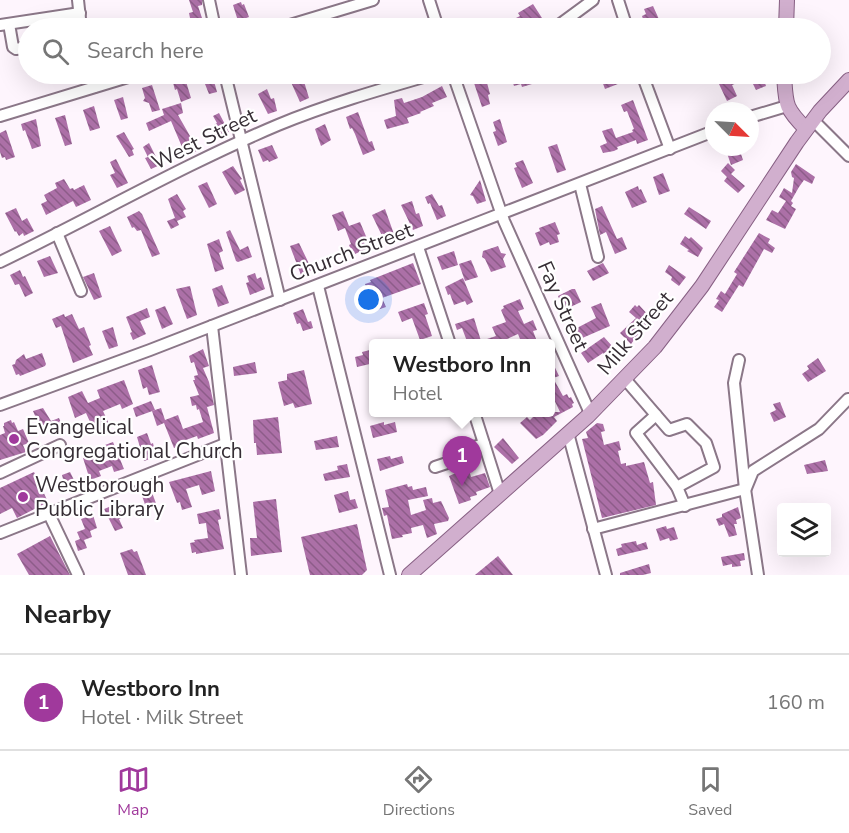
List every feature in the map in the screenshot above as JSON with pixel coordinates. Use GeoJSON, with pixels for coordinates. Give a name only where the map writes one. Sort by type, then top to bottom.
{"type":"FeatureCollection","features":[{"type":"Feature","properties":{"kind":"main road"},"geometry":{"type":"LineString","coordinates":[[786,18],[787,0]]}},
{"type":"Feature","properties":{"kind":"main road","name":"Milk Street"},"geometry":{"type":"LineString","coordinates":[[409,575],[590,413],[662,340],[691,302],[775,173],[810,124],[849,80]]}},
{"type":"Feature","properties":{"kind":"main road"},"geometry":{"type":"LineString","coordinates":[[785,84],[787,106],[791,114],[810,124]]}},
{"type":"Feature","properties":{"kind":"street"},"geometry":{"type":"LineString","coordinates":[[78,0],[80,18]]}},
{"type":"Feature","properties":{"kind":"street"},"geometry":{"type":"LineString","coordinates":[[209,0],[213,18]]}},
{"type":"Feature","properties":{"kind":"street"},"geometry":{"type":"LineString","coordinates":[[313,18],[372,0]]}},
{"type":"Feature","properties":{"kind":"street"},"geometry":{"type":"LineString","coordinates":[[429,0],[435,18]]}},
{"type":"Feature","properties":{"kind":"street"},"geometry":{"type":"LineString","coordinates":[[569,18],[593,0]]}},
{"type":"Feature","properties":{"kind":"street"},"geometry":{"type":"LineString","coordinates":[[618,0],[624,18]]}},
{"type":"Feature","properties":{"kind":"street"},"geometry":{"type":"LineString","coordinates":[[48,18],[80,13]]}},
{"type":"Feature","properties":{"kind":"street"},"geometry":{"type":"LineString","coordinates":[[4,25],[13,47],[18,49]]}},
{"type":"Feature","properties":{"kind":"street"},"geometry":{"type":"LineString","coordinates":[[0,116],[104,84]]}},
{"type":"Feature","properties":{"kind":"street"},"geometry":{"type":"LineString","coordinates":[[228,84],[280,300]]}},
{"type":"Feature","properties":{"kind":"street","name":"West Street"},"geometry":{"type":"LineString","coordinates":[[0,262],[280,124],[401,84]]}},
{"type":"Feature","properties":{"kind":"street","name":"Fay Street"},"geometry":{"type":"LineString","coordinates":[[456,84],[502,214],[590,413]]}},
{"type":"Feature","properties":{"kind":"street"},"geometry":{"type":"LineString","coordinates":[[646,84],[670,149]]}},
{"type":"Feature","properties":{"kind":"street"},"geometry":{"type":"LineString","coordinates":[[759,114],[787,106]]}},
{"type":"Feature","properties":{"kind":"street"},"geometry":{"type":"LineString","coordinates":[[810,124],[849,156]]}},
{"type":"Feature","properties":{"kind":"street","name":"Church Street"},"geometry":{"type":"LineString","coordinates":[[0,405],[280,300],[705,135]]}},
{"type":"Feature","properties":{"kind":"street"},"geometry":{"type":"LineString","coordinates":[[580,184],[598,257]]}},
{"type":"Feature","properties":{"kind":"street"},"geometry":{"type":"LineString","coordinates":[[57,233],[81,291]]}},
{"type":"Feature","properties":{"kind":"street"},"geometry":{"type":"LineString","coordinates":[[418,247],[448,339]]}},
{"type":"Feature","properties":{"kind":"street"},"geometry":{"type":"LineString","coordinates":[[318,285],[390,575]]}},
{"type":"Feature","properties":{"kind":"street"},"geometry":{"type":"LineString","coordinates":[[212,326],[241,575]]}},
{"type":"Feature","properties":{"kind":"street"},"geometry":{"type":"LineString","coordinates":[[739,360],[734,383],[745,489],[758,575]]}},
{"type":"Feature","properties":{"kind":"street"},"geometry":{"type":"LineString","coordinates":[[625,378],[669,430],[687,424],[706,443],[714,467],[677,487]]}},
{"type":"Feature","properties":{"kind":"street"},"geometry":{"type":"LineString","coordinates":[[745,489],[753,471],[819,429],[848,399]]}},
{"type":"Feature","properties":{"kind":"street"},"geometry":{"type":"LineString","coordinates":[[656,415],[636,433],[677,487],[685,506]]}},
{"type":"Feature","properties":{"kind":"street"},"geometry":{"type":"LineString","coordinates":[[476,417],[500,494]]}},
{"type":"Feature","properties":{"kind":"street"},"geometry":{"type":"LineString","coordinates":[[568,433],[606,575]]}},
{"type":"Feature","properties":{"kind":"street"},"geometry":{"type":"LineString","coordinates":[[0,533],[225,444]]}},
{"type":"Feature","properties":{"kind":"street"},"geometry":{"type":"LineString","coordinates":[[435,466],[459,459],[464,450],[484,444]]}},
{"type":"Feature","properties":{"kind":"street"},"geometry":{"type":"LineString","coordinates":[[0,473],[60,445]]}},
{"type":"Feature","properties":{"kind":"street"},"geometry":{"type":"LineString","coordinates":[[593,529],[745,489]]}},
{"type":"Feature","properties":{"kind":"street"},"geometry":{"type":"LineString","coordinates":[[49,514],[78,575]]}},
{"type":"Feature","properties":{"kind":"building"},"geometry":{"type":"Polygon","coordinates":[[[189,0],[202,0],[202,5],[198,6],[202,18],[190,18],[189,13],[193,12],[189,0]]]}},
{"type":"Feature","properties":{"kind":"building"},"geometry":{"type":"Polygon","coordinates":[[[241,2],[242,5],[244,4],[249,17],[237,18],[233,5],[241,2]]]}},
{"type":"Feature","properties":{"kind":"building"},"geometry":{"type":"Polygon","coordinates":[[[533,4],[542,18],[516,18],[520,16],[518,13],[533,4]]]}},
{"type":"Feature","properties":{"kind":"building"},"geometry":{"type":"Polygon","coordinates":[[[653,6],[658,18],[643,18],[646,14],[644,9],[653,6]]]}},
{"type":"Feature","properties":{"kind":"building"},"geometry":{"type":"Polygon","coordinates":[[[173,84],[187,84],[191,98],[181,102],[177,89],[175,90],[173,84]]]}},
{"type":"Feature","properties":{"kind":"building"},"geometry":{"type":"Polygon","coordinates":[[[205,84],[215,84],[217,92],[209,94],[205,84]]]}},
{"type":"Feature","properties":{"kind":"building"},"geometry":{"type":"Polygon","coordinates":[[[292,84],[305,84],[309,98],[300,102],[292,84]]]}},
{"type":"Feature","properties":{"kind":"building"},"geometry":{"type":"Polygon","coordinates":[[[474,84],[487,84],[490,104],[482,107],[474,84]]]}},
{"type":"Feature","properties":{"kind":"building"},"geometry":{"type":"Polygon","coordinates":[[[603,84],[618,84],[605,89],[603,84]]]}},
{"type":"Feature","properties":{"kind":"building"},"geometry":{"type":"Polygon","coordinates":[[[719,84],[735,84],[732,85],[737,96],[727,101],[719,84]]]}},
{"type":"Feature","properties":{"kind":"building"},"geometry":{"type":"Polygon","coordinates":[[[753,84],[765,84],[766,86],[756,90],[753,84]]]}},
{"type":"Feature","properties":{"kind":"building"},"geometry":{"type":"Polygon","coordinates":[[[152,85],[160,110],[152,112],[149,103],[143,101],[145,98],[142,88],[152,85]]]}},
{"type":"Feature","properties":{"kind":"building"},"geometry":{"type":"Polygon","coordinates":[[[442,86],[447,97],[432,103],[434,106],[421,113],[407,118],[409,123],[387,129],[384,120],[396,116],[394,100],[402,98],[404,103],[422,97],[442,86]]]}},
{"type":"Feature","properties":{"kind":"building"},"geometry":{"type":"Polygon","coordinates":[[[267,89],[271,99],[274,98],[277,111],[268,114],[258,94],[267,89]]]}},
{"type":"Feature","properties":{"kind":"building"},"geometry":{"type":"Polygon","coordinates":[[[123,97],[128,118],[121,120],[114,100],[123,97]]]}},
{"type":"Feature","properties":{"kind":"building"},"geometry":{"type":"Polygon","coordinates":[[[633,100],[648,140],[637,144],[636,140],[617,147],[618,149],[614,151],[603,153],[600,146],[607,143],[602,131],[612,128],[616,138],[633,132],[627,111],[624,112],[621,105],[633,100]]]}},
{"type":"Feature","properties":{"kind":"building"},"geometry":{"type":"Polygon","coordinates":[[[181,103],[183,113],[178,115],[198,150],[190,155],[188,152],[185,154],[171,121],[149,131],[146,123],[164,115],[162,109],[181,103]]]}},
{"type":"Feature","properties":{"kind":"building"},"geometry":{"type":"Polygon","coordinates":[[[94,106],[100,128],[90,131],[83,110],[94,106]]]}},
{"type":"Feature","properties":{"kind":"building"},"geometry":{"type":"Polygon","coordinates":[[[358,112],[369,142],[372,141],[375,150],[363,155],[346,117],[358,112]]]}},
{"type":"Feature","properties":{"kind":"building"},"geometry":{"type":"Polygon","coordinates":[[[219,113],[229,132],[220,137],[214,125],[217,123],[213,116],[219,113]]]}},
{"type":"Feature","properties":{"kind":"building"},"geometry":{"type":"Polygon","coordinates":[[[65,115],[72,144],[65,146],[55,118],[65,115]]]}},
{"type":"Feature","properties":{"kind":"building"},"geometry":{"type":"Polygon","coordinates":[[[36,119],[41,146],[32,149],[21,124],[36,119]]]}},
{"type":"Feature","properties":{"kind":"building"},"geometry":{"type":"Polygon","coordinates":[[[500,119],[507,142],[498,146],[493,132],[496,131],[493,122],[500,119]]]}},
{"type":"Feature","properties":{"kind":"building"},"geometry":{"type":"Polygon","coordinates":[[[325,124],[331,140],[321,146],[315,129],[325,124]]]}},
{"type":"Feature","properties":{"kind":"building"},"geometry":{"type":"Polygon","coordinates":[[[6,130],[15,157],[6,160],[5,157],[2,158],[0,152],[0,133],[6,130]]]}},
{"type":"Feature","properties":{"kind":"building"},"geometry":{"type":"Polygon","coordinates":[[[124,132],[134,149],[132,150],[134,155],[129,157],[116,136],[124,132]]]}},
{"type":"Feature","properties":{"kind":"building"},"geometry":{"type":"Polygon","coordinates":[[[149,143],[160,165],[151,169],[145,158],[148,157],[143,147],[149,143]]]}},
{"type":"Feature","properties":{"kind":"building"},"geometry":{"type":"Polygon","coordinates":[[[557,144],[566,170],[557,173],[548,147],[557,144]]]}},
{"type":"Feature","properties":{"kind":"building"},"geometry":{"type":"Polygon","coordinates":[[[272,145],[278,158],[263,162],[258,150],[272,145]]]}},
{"type":"Feature","properties":{"kind":"building"},"geometry":{"type":"Polygon","coordinates":[[[728,156],[742,156],[743,160],[731,165],[728,156]]]}},
{"type":"Feature","properties":{"kind":"building"},"geometry":{"type":"Polygon","coordinates":[[[116,159],[128,183],[117,188],[110,175],[115,173],[110,162],[116,159]]]}},
{"type":"Feature","properties":{"kind":"building"},"geometry":{"type":"Polygon","coordinates":[[[523,160],[533,183],[522,188],[514,168],[517,167],[515,163],[523,160]]]}},
{"type":"Feature","properties":{"kind":"building"},"geometry":{"type":"Polygon","coordinates":[[[728,163],[735,170],[731,174],[745,186],[738,193],[724,181],[727,177],[721,171],[728,163]]]}},
{"type":"Feature","properties":{"kind":"building"},"geometry":{"type":"Polygon","coordinates":[[[796,164],[815,177],[812,184],[804,180],[799,187],[791,201],[793,203],[791,206],[796,209],[785,229],[766,220],[772,210],[778,213],[786,201],[779,197],[784,188],[792,193],[794,178],[791,172],[796,164]]]}},
{"type":"Feature","properties":{"kind":"building"},"geometry":{"type":"Polygon","coordinates":[[[233,166],[242,179],[240,180],[245,190],[235,195],[222,172],[233,166]]]}},
{"type":"Feature","properties":{"kind":"building"},"geometry":{"type":"Polygon","coordinates":[[[663,173],[670,191],[659,195],[653,177],[663,173]]]}},
{"type":"Feature","properties":{"kind":"building"},"geometry":{"type":"Polygon","coordinates":[[[64,179],[70,189],[74,190],[84,185],[91,200],[76,207],[73,201],[46,215],[41,204],[47,201],[44,195],[57,188],[55,183],[64,179]]]}},
{"type":"Feature","properties":{"kind":"building"},"geometry":{"type":"Polygon","coordinates":[[[480,180],[486,201],[477,204],[470,195],[480,180]]]}},
{"type":"Feature","properties":{"kind":"building"},"geometry":{"type":"Polygon","coordinates":[[[207,182],[217,204],[209,208],[198,186],[207,182]]]}},
{"type":"Feature","properties":{"kind":"building"},"geometry":{"type":"Polygon","coordinates":[[[638,186],[647,202],[632,208],[625,192],[638,186]]]}},
{"type":"Feature","properties":{"kind":"building"},"geometry":{"type":"Polygon","coordinates":[[[177,194],[186,209],[183,211],[186,217],[177,221],[179,225],[171,229],[167,221],[175,218],[168,199],[177,194]]]}},
{"type":"Feature","properties":{"kind":"building"},"geometry":{"type":"Polygon","coordinates":[[[432,194],[439,206],[442,205],[446,216],[437,220],[425,197],[432,194]]]}},
{"type":"Feature","properties":{"kind":"building"},"geometry":{"type":"Polygon","coordinates":[[[412,201],[423,226],[413,230],[401,205],[412,201]]]}},
{"type":"Feature","properties":{"kind":"building"},"geometry":{"type":"Polygon","coordinates":[[[602,206],[617,239],[622,237],[627,249],[615,254],[606,232],[600,235],[595,209],[602,206]]]}},
{"type":"Feature","properties":{"kind":"building"},"geometry":{"type":"Polygon","coordinates":[[[689,207],[711,221],[706,229],[684,214],[689,207]]]}},
{"type":"Feature","properties":{"kind":"building"},"geometry":{"type":"Polygon","coordinates":[[[16,208],[22,221],[27,218],[34,231],[24,236],[23,233],[19,236],[15,232],[5,213],[16,208]]]}},
{"type":"Feature","properties":{"kind":"building"},"geometry":{"type":"Polygon","coordinates":[[[385,209],[395,237],[385,242],[372,215],[385,209]]]}},
{"type":"Feature","properties":{"kind":"building"},"geometry":{"type":"Polygon","coordinates":[[[139,211],[160,254],[152,257],[141,230],[137,231],[134,227],[132,228],[127,217],[139,211]]]}},
{"type":"Feature","properties":{"kind":"building"},"geometry":{"type":"Polygon","coordinates":[[[343,211],[349,226],[360,222],[368,241],[364,242],[366,249],[355,254],[349,245],[351,244],[345,228],[338,231],[332,215],[343,211]]]}},
{"type":"Feature","properties":{"kind":"building"},"geometry":{"type":"Polygon","coordinates":[[[555,222],[560,234],[557,235],[559,242],[550,245],[549,242],[540,246],[535,233],[540,231],[539,228],[555,222]]]}},
{"type":"Feature","properties":{"kind":"building"},"geometry":{"type":"Polygon","coordinates":[[[110,226],[122,251],[112,256],[99,231],[110,226]]]}},
{"type":"Feature","properties":{"kind":"building"},"geometry":{"type":"Polygon","coordinates":[[[230,230],[240,250],[248,246],[252,257],[236,261],[226,232],[230,230]]]}},
{"type":"Feature","properties":{"kind":"building"},"geometry":{"type":"Polygon","coordinates":[[[759,233],[770,239],[768,243],[775,248],[772,253],[764,249],[743,287],[739,285],[722,312],[714,307],[719,300],[716,299],[721,291],[725,294],[737,274],[734,272],[759,233]]]}},
{"type":"Feature","properties":{"kind":"building"},"geometry":{"type":"Polygon","coordinates":[[[685,236],[689,239],[691,237],[703,248],[698,257],[680,244],[685,236]]]}},
{"type":"Feature","properties":{"kind":"building"},"geometry":{"type":"Polygon","coordinates":[[[219,239],[223,251],[219,253],[224,269],[215,272],[207,244],[219,239]]]}},
{"type":"Feature","properties":{"kind":"building"},"geometry":{"type":"Polygon","coordinates":[[[299,243],[312,270],[301,275],[290,246],[299,243]]]}},
{"type":"Feature","properties":{"kind":"building"},"geometry":{"type":"Polygon","coordinates":[[[498,246],[501,253],[506,254],[503,259],[506,267],[491,272],[482,257],[483,251],[498,246]]]}},
{"type":"Feature","properties":{"kind":"building"},"geometry":{"type":"Polygon","coordinates":[[[454,251],[458,265],[442,270],[437,257],[454,251]]]}},
{"type":"Feature","properties":{"kind":"building"},"geometry":{"type":"Polygon","coordinates":[[[50,256],[58,273],[44,277],[37,261],[50,256]]]}},
{"type":"Feature","properties":{"kind":"building"},"geometry":{"type":"Polygon","coordinates":[[[471,260],[478,277],[465,281],[459,264],[471,260]]]}},
{"type":"Feature","properties":{"kind":"building"},"geometry":{"type":"Polygon","coordinates":[[[413,263],[421,284],[382,298],[386,307],[374,309],[365,284],[413,263]]]}},
{"type":"Feature","properties":{"kind":"building"},"geometry":{"type":"Polygon","coordinates":[[[603,263],[609,273],[593,281],[587,271],[603,263]]]}},
{"type":"Feature","properties":{"kind":"building"},"geometry":{"type":"Polygon","coordinates":[[[669,265],[686,277],[679,286],[665,272],[669,265]]]}},
{"type":"Feature","properties":{"kind":"building"},"geometry":{"type":"Polygon","coordinates":[[[20,270],[33,293],[25,297],[19,284],[15,285],[10,275],[20,270]]]}},
{"type":"Feature","properties":{"kind":"building"},"geometry":{"type":"Polygon","coordinates":[[[94,273],[102,297],[94,300],[83,277],[94,273]]]}},
{"type":"Feature","properties":{"kind":"building"},"geometry":{"type":"Polygon","coordinates":[[[255,273],[257,279],[261,277],[265,289],[250,295],[246,283],[249,282],[247,276],[255,273]]]}},
{"type":"Feature","properties":{"kind":"building"},"geometry":{"type":"Polygon","coordinates":[[[463,278],[473,302],[467,305],[465,301],[454,305],[445,287],[463,278]]]}},
{"type":"Feature","properties":{"kind":"building"},"geometry":{"type":"Polygon","coordinates":[[[222,285],[229,303],[218,307],[212,289],[222,285]]]}},
{"type":"Feature","properties":{"kind":"building"},"geometry":{"type":"Polygon","coordinates":[[[190,286],[197,315],[187,319],[176,289],[190,286]]]}},
{"type":"Feature","properties":{"kind":"building"},"geometry":{"type":"Polygon","coordinates":[[[575,289],[581,302],[564,310],[558,296],[575,289]]]}},
{"type":"Feature","properties":{"kind":"building"},"geometry":{"type":"Polygon","coordinates":[[[520,299],[524,309],[518,311],[524,324],[533,320],[537,330],[533,331],[536,339],[520,339],[518,334],[507,339],[487,339],[496,336],[492,327],[506,322],[501,310],[503,306],[520,299]]]}},
{"type":"Feature","properties":{"kind":"building"},"geometry":{"type":"Polygon","coordinates":[[[424,303],[428,314],[425,315],[432,336],[420,339],[412,318],[402,322],[398,312],[424,303]]]}},
{"type":"Feature","properties":{"kind":"building"},"geometry":{"type":"Polygon","coordinates":[[[601,303],[610,326],[580,339],[575,329],[596,318],[591,307],[601,303]]]}},
{"type":"Feature","properties":{"kind":"building"},"geometry":{"type":"Polygon","coordinates":[[[635,305],[637,307],[639,305],[651,318],[631,344],[620,333],[636,318],[629,312],[635,305]]]}},
{"type":"Feature","properties":{"kind":"building"},"geometry":{"type":"Polygon","coordinates":[[[165,306],[173,324],[162,329],[155,310],[165,306]]]}},
{"type":"Feature","properties":{"kind":"building"},"geometry":{"type":"Polygon","coordinates":[[[147,308],[150,317],[140,321],[146,334],[133,340],[126,317],[147,308]]]}},
{"type":"Feature","properties":{"kind":"building"},"geometry":{"type":"Polygon","coordinates":[[[303,309],[313,328],[303,331],[300,323],[297,324],[293,313],[303,309]]]}},
{"type":"Feature","properties":{"kind":"building"},"geometry":{"type":"Polygon","coordinates":[[[64,314],[65,317],[72,314],[79,329],[84,327],[93,355],[73,363],[61,326],[56,328],[52,319],[64,314]]]}},
{"type":"Feature","properties":{"kind":"building"},"geometry":{"type":"Polygon","coordinates":[[[474,318],[480,339],[466,339],[462,328],[457,330],[455,324],[474,318]]]}},
{"type":"Feature","properties":{"kind":"building"},"geometry":{"type":"Polygon","coordinates":[[[113,327],[118,346],[109,349],[102,331],[113,327]]]}},
{"type":"Feature","properties":{"kind":"building"},"geometry":{"type":"Polygon","coordinates":[[[604,337],[621,356],[612,364],[603,353],[588,363],[581,353],[604,337]]]}},
{"type":"Feature","properties":{"kind":"building"},"geometry":{"type":"Polygon","coordinates":[[[203,349],[209,366],[203,368],[214,405],[207,407],[214,433],[198,439],[197,436],[183,441],[184,444],[174,448],[164,423],[157,426],[152,411],[161,408],[165,420],[178,415],[183,429],[203,422],[199,409],[197,410],[196,405],[192,406],[190,397],[199,395],[193,380],[195,380],[194,376],[198,375],[194,362],[191,363],[189,356],[203,349]]]}},
{"type":"Feature","properties":{"kind":"building"},"geometry":{"type":"Polygon","coordinates":[[[369,350],[369,364],[357,367],[355,357],[363,355],[362,352],[369,350]]]}},
{"type":"Feature","properties":{"kind":"building"},"geometry":{"type":"Polygon","coordinates":[[[42,353],[45,366],[20,376],[16,375],[12,365],[16,360],[24,354],[26,359],[42,353]]]}},
{"type":"Feature","properties":{"kind":"building"},"geometry":{"type":"Polygon","coordinates":[[[818,358],[826,371],[808,382],[802,374],[809,369],[807,366],[818,358]]]}},
{"type":"Feature","properties":{"kind":"building"},"geometry":{"type":"Polygon","coordinates":[[[255,362],[257,373],[234,376],[233,367],[255,362]]]}},
{"type":"Feature","properties":{"kind":"building"},"geometry":{"type":"Polygon","coordinates":[[[152,365],[160,392],[149,395],[147,387],[143,389],[138,370],[152,365]]]}},
{"type":"Feature","properties":{"kind":"building"},"geometry":{"type":"Polygon","coordinates":[[[304,370],[312,404],[295,408],[293,403],[284,406],[278,382],[287,380],[287,374],[304,370]]]}},
{"type":"Feature","properties":{"kind":"building"},"geometry":{"type":"Polygon","coordinates":[[[124,380],[133,404],[122,409],[120,404],[103,411],[110,426],[95,433],[86,413],[75,418],[68,397],[82,391],[88,403],[100,398],[97,390],[124,380]]]}},
{"type":"Feature","properties":{"kind":"building"},"geometry":{"type":"Polygon","coordinates":[[[555,382],[563,396],[567,394],[574,403],[573,407],[555,416],[555,412],[560,412],[555,402],[555,382]]]}},
{"type":"Feature","properties":{"kind":"building"},"geometry":{"type":"Polygon","coordinates":[[[151,401],[155,410],[136,417],[133,408],[151,401]]]}},
{"type":"Feature","properties":{"kind":"building"},"geometry":{"type":"Polygon","coordinates":[[[780,402],[786,417],[774,422],[770,413],[776,410],[773,404],[780,402]]]}},
{"type":"Feature","properties":{"kind":"building"},"geometry":{"type":"Polygon","coordinates":[[[43,408],[51,421],[59,418],[63,428],[53,432],[51,427],[41,430],[33,411],[43,408]]]}},
{"type":"Feature","properties":{"kind":"building"},"geometry":{"type":"Polygon","coordinates":[[[278,417],[282,453],[257,455],[253,420],[278,417]]]}},
{"type":"Feature","properties":{"kind":"building"},"geometry":{"type":"Polygon","coordinates":[[[527,417],[530,420],[533,417],[554,417],[557,421],[536,439],[520,423],[527,417]]]}},
{"type":"Feature","properties":{"kind":"building","name":"Evangelical Congregational Church"},"geometry":{"type":"Polygon","coordinates":[[[11,420],[18,431],[23,429],[29,443],[23,445],[26,452],[0,460],[0,435],[5,433],[4,423],[11,420]]]}},
{"type":"Feature","properties":{"kind":"building"},"geometry":{"type":"Polygon","coordinates":[[[384,422],[384,425],[395,422],[397,432],[373,438],[370,426],[384,422]]]}},
{"type":"Feature","properties":{"kind":"building"},"geometry":{"type":"Polygon","coordinates":[[[597,423],[603,424],[605,431],[601,432],[604,445],[619,441],[621,450],[618,451],[621,464],[626,463],[626,466],[644,462],[650,483],[653,482],[656,505],[602,518],[582,439],[588,438],[586,432],[597,423]]]}},
{"type":"Feature","properties":{"kind":"building"},"geometry":{"type":"Polygon","coordinates":[[[147,433],[151,444],[153,443],[156,457],[144,461],[137,437],[147,433]]]}},
{"type":"Feature","properties":{"kind":"building"},"geometry":{"type":"Polygon","coordinates":[[[337,436],[339,447],[316,450],[314,441],[337,436]]]}},
{"type":"Feature","properties":{"kind":"building"},"geometry":{"type":"Polygon","coordinates":[[[503,438],[519,458],[512,464],[494,447],[503,438]]]}},
{"type":"Feature","properties":{"kind":"building"},"geometry":{"type":"Polygon","coordinates":[[[113,442],[124,469],[114,472],[112,466],[99,471],[101,476],[90,480],[83,458],[94,455],[97,464],[110,460],[105,445],[113,442]]]}},
{"type":"Feature","properties":{"kind":"building"},"geometry":{"type":"Polygon","coordinates":[[[390,456],[391,459],[402,456],[404,463],[380,471],[377,459],[390,456]]]}},
{"type":"Feature","properties":{"kind":"building"},"geometry":{"type":"Polygon","coordinates":[[[825,460],[828,471],[807,474],[804,465],[825,460]]]}},
{"type":"Feature","properties":{"kind":"building"},"geometry":{"type":"Polygon","coordinates":[[[347,464],[350,477],[325,481],[323,474],[338,470],[337,466],[347,464]]]}},
{"type":"Feature","properties":{"kind":"building"},"geometry":{"type":"Polygon","coordinates":[[[465,469],[469,470],[471,477],[485,473],[490,487],[476,492],[477,495],[470,497],[471,500],[459,504],[449,476],[465,469]]]}},
{"type":"Feature","properties":{"kind":"building"},"geometry":{"type":"Polygon","coordinates":[[[211,471],[215,491],[202,495],[199,485],[186,489],[192,507],[182,510],[169,482],[211,471]]]}},
{"type":"Feature","properties":{"kind":"building","name":"Westborough Public Library"},"geometry":{"type":"Polygon","coordinates":[[[34,472],[48,502],[17,518],[12,508],[0,514],[0,488],[34,472]]]}},
{"type":"Feature","properties":{"kind":"building"},"geometry":{"type":"Polygon","coordinates":[[[70,472],[78,488],[66,493],[60,480],[63,479],[62,475],[70,472]]]}},
{"type":"Feature","properties":{"kind":"building"},"geometry":{"type":"Polygon","coordinates":[[[407,484],[408,487],[412,486],[413,490],[426,487],[428,496],[408,500],[411,515],[426,510],[423,500],[432,498],[433,503],[441,501],[449,518],[448,521],[434,524],[437,534],[427,538],[423,525],[411,528],[412,533],[392,539],[387,515],[384,516],[382,508],[389,507],[385,490],[407,484]]]}},
{"type":"Feature","properties":{"kind":"building"},"geometry":{"type":"Polygon","coordinates":[[[151,490],[157,506],[147,510],[141,493],[151,490]]]}},
{"type":"Feature","properties":{"kind":"building"},"geometry":{"type":"Polygon","coordinates":[[[348,491],[350,500],[355,499],[358,508],[339,513],[334,495],[348,491]]]}},
{"type":"Feature","properties":{"kind":"building"},"geometry":{"type":"Polygon","coordinates":[[[276,499],[282,552],[251,556],[250,538],[257,538],[253,502],[276,499]]]}},
{"type":"Feature","properties":{"kind":"building"},"geometry":{"type":"Polygon","coordinates":[[[114,505],[123,517],[119,519],[123,528],[115,531],[104,509],[114,505]]]}},
{"type":"Feature","properties":{"kind":"building"},"geometry":{"type":"Polygon","coordinates":[[[738,507],[741,518],[736,520],[737,524],[734,524],[737,535],[729,537],[724,524],[719,526],[716,519],[738,507]]]}},
{"type":"Feature","properties":{"kind":"building"},"geometry":{"type":"Polygon","coordinates":[[[219,509],[221,519],[218,520],[224,549],[192,553],[190,543],[195,542],[194,540],[208,538],[206,523],[199,524],[197,514],[219,509]]]}},
{"type":"Feature","properties":{"kind":"building"},"geometry":{"type":"Polygon","coordinates":[[[93,515],[97,528],[90,531],[92,537],[84,540],[87,548],[78,551],[75,541],[80,539],[77,532],[85,529],[81,519],[93,515]]]}},
{"type":"Feature","properties":{"kind":"building"},"geometry":{"type":"Polygon","coordinates":[[[357,524],[367,570],[362,575],[310,575],[301,537],[357,524]]]}},
{"type":"Feature","properties":{"kind":"building"},"geometry":{"type":"Polygon","coordinates":[[[666,526],[667,529],[674,527],[678,539],[670,541],[669,538],[660,541],[656,529],[666,526]]]}},
{"type":"Feature","properties":{"kind":"building"},"geometry":{"type":"Polygon","coordinates":[[[50,536],[70,575],[29,575],[17,554],[50,536]]]}},
{"type":"Feature","properties":{"kind":"building"},"geometry":{"type":"Polygon","coordinates":[[[636,541],[637,545],[646,542],[648,549],[618,556],[616,549],[622,547],[621,544],[636,541]]]}},
{"type":"Feature","properties":{"kind":"building"},"geometry":{"type":"Polygon","coordinates":[[[132,549],[134,552],[137,551],[146,575],[128,575],[120,553],[132,549]]]}},
{"type":"Feature","properties":{"kind":"building"},"geometry":{"type":"Polygon","coordinates":[[[744,553],[745,560],[740,561],[741,566],[732,567],[732,564],[723,566],[721,557],[744,553]]]}},
{"type":"Feature","properties":{"kind":"building"},"geometry":{"type":"Polygon","coordinates":[[[498,556],[513,575],[475,575],[498,556]]]}},
{"type":"Feature","properties":{"kind":"building"},"geometry":{"type":"Polygon","coordinates":[[[649,564],[651,573],[620,575],[620,573],[649,564]]]}},
{"type":"Feature","properties":{"kind":"place","name":"Evangelical Congregational Church"},"geometry":{"type":"Point","coordinates":[14,439]}},
{"type":"Feature","properties":{"kind":"place","name":"Westboro Inn"},"geometry":{"type":"Point","coordinates":[462,486]}},
{"type":"Feature","properties":{"kind":"place","name":"Westborough Public Library"},"geometry":{"type":"Point","coordinates":[23,497]}}]}
